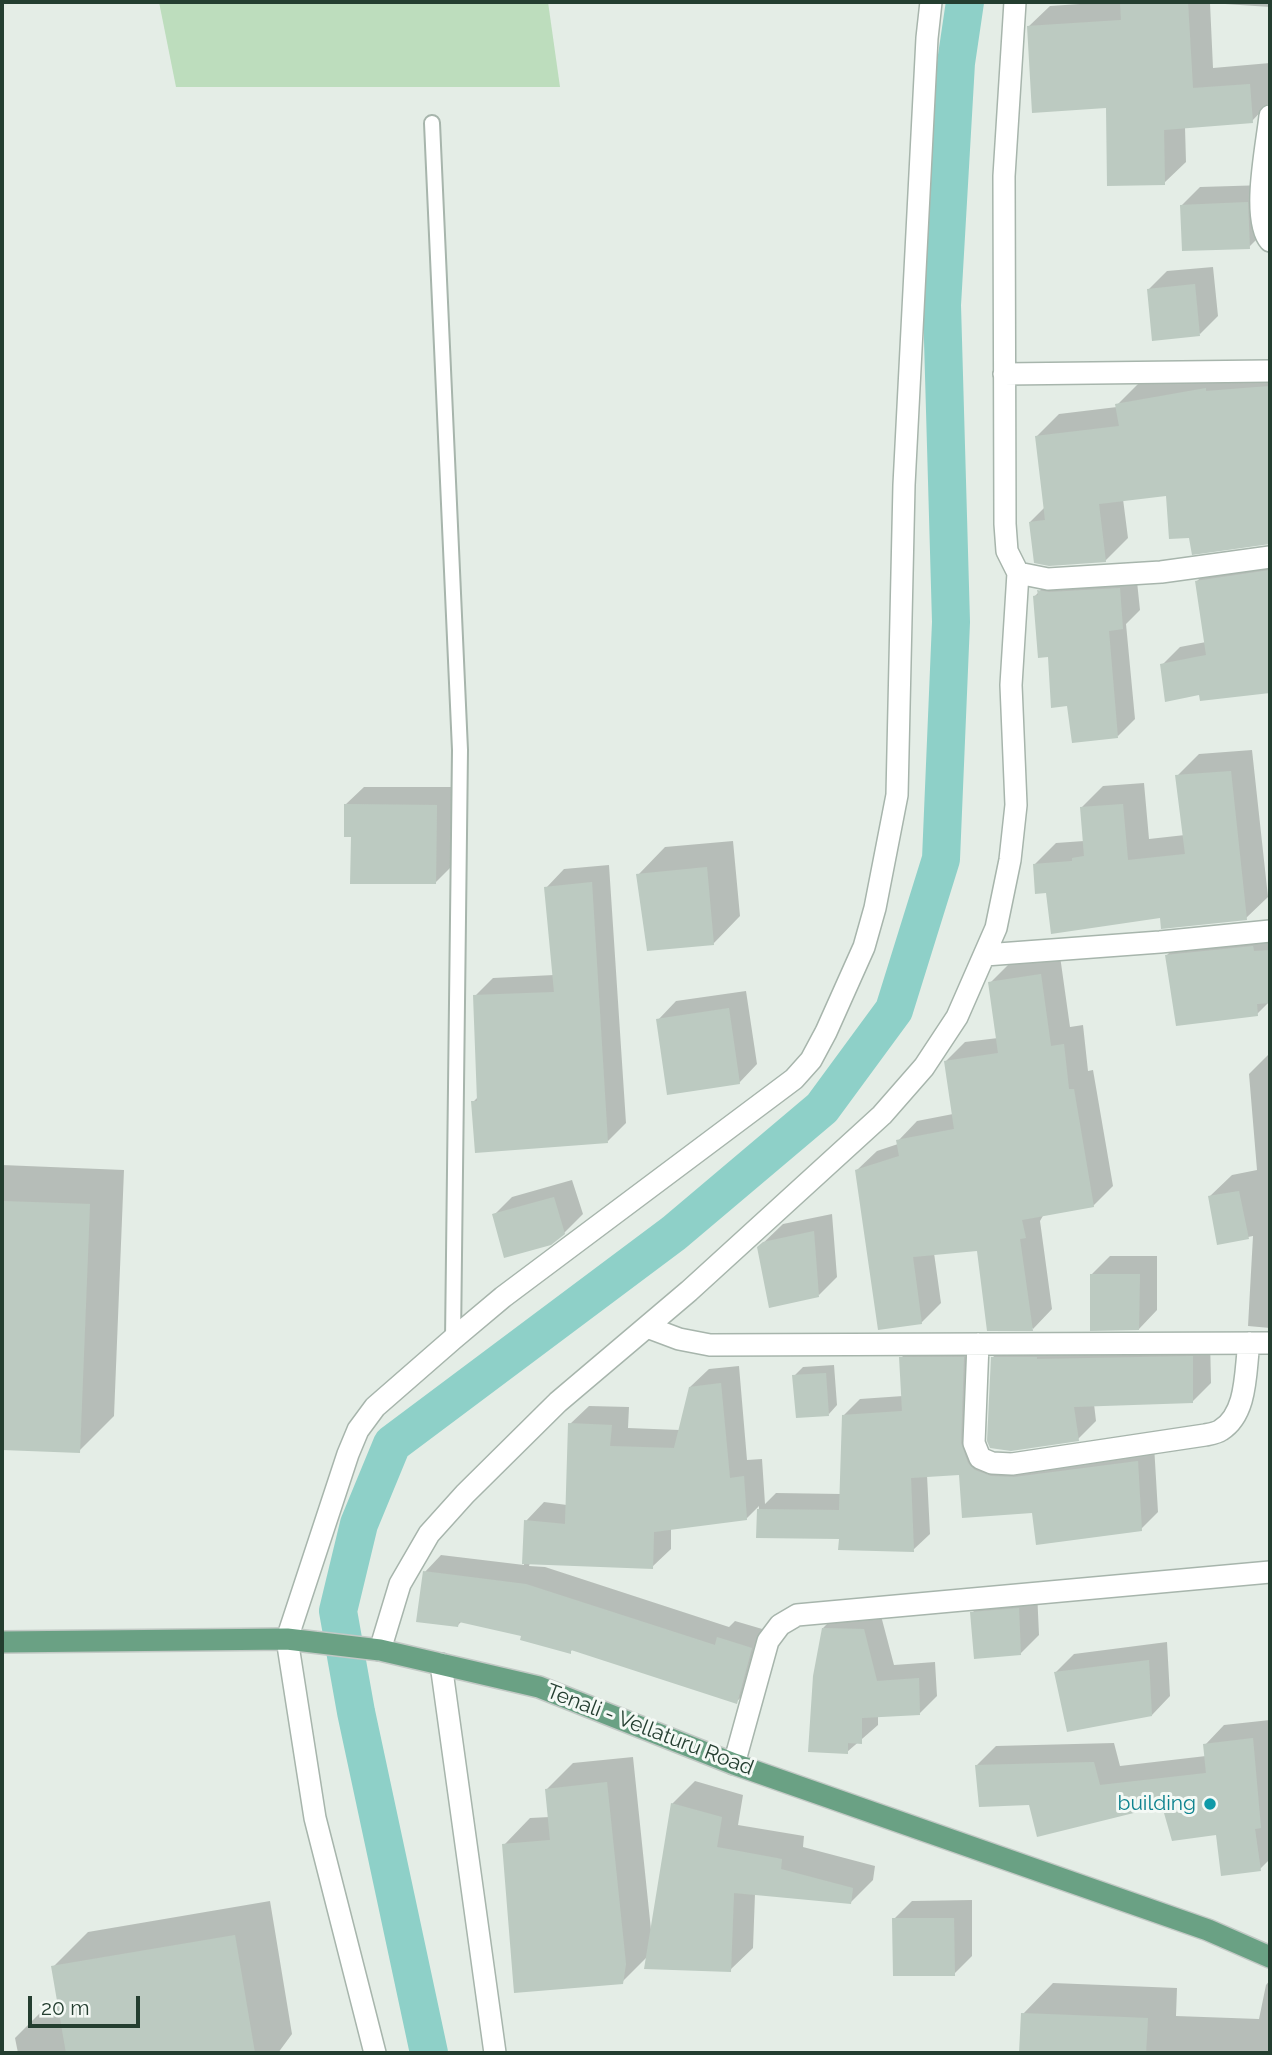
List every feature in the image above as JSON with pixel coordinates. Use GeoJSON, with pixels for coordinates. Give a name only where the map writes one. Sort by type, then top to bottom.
{"type":"FeatureCollection","features":[{"type":"Feature","properties":{"kind":"main road","name":"Tenali - Vellaturu Road"},"geometry":{"type":"LineString","coordinates":[[2,1643],[294,1640],[372,1649],[539,1687],[734,1764],[1208,1930],[1270,1957]]}},
{"type":"Feature","properties":{"kind":"street"},"geometry":{"type":"LineString","coordinates":[[375,2053],[315,1818],[294,1640],[348,1454],[358,1430],[375,1407],[503,1297],[794,1079],[811,1060],[826,1032],[864,947],[875,908],[897,795],[904,485],[931,2]]}},
{"type":"Feature","properties":{"kind":"street"},"geometry":{"type":"LineString","coordinates":[[372,1649],[400,1584],[429,1534],[465,1494],[558,1402],[647,1327],[882,1115],[924,1067],[957,1017],[996,928],[1010,860],[1016,804],[1011,685],[1018,573],[1007,551],[1006,538],[1004,176],[1016,2]]}},
{"type":"Feature","properties":{"kind":"street"},"geometry":{"type":"LineString","coordinates":[[1270,116],[1261,205],[1263,224],[1270,241]]}},
{"type":"Feature","properties":{"kind":"street"},"geometry":{"type":"LineString","coordinates":[[1004,373],[1270,371]]}},
{"type":"Feature","properties":{"kind":"street"},"geometry":{"type":"LineString","coordinates":[[1018,573],[1048,579],[1136,573],[1270,557]]}},
{"type":"Feature","properties":{"kind":"street"},"geometry":{"type":"LineString","coordinates":[[985,955],[1160,942],[1270,930]]}},
{"type":"Feature","properties":{"kind":"street"},"geometry":{"type":"LineString","coordinates":[[647,1327],[679,1339],[710,1345],[978,1344],[1260,1343],[1241,1403],[1233,1418],[1221,1430],[1205,1435],[1012,1464],[992,1463],[980,1458],[974,1443],[978,1344]]}},
{"type":"Feature","properties":{"kind":"street"},"geometry":{"type":"LineString","coordinates":[[734,1764],[768,1641],[780,1625],[797,1615],[1270,1573]]}},
{"type":"Feature","properties":{"kind":"street"},"geometry":{"type":"LineString","coordinates":[[441,1664],[495,2053]]}},
{"type":"Feature","properties":{"kind":"lane"},"geometry":{"type":"LineString","coordinates":[[432,123],[460,750],[453,1339]]}},
{"type":"Feature","properties":{"kind":"green space"},"geometry":{"type":"Polygon","coordinates":[[[159,2],[548,2],[560,87],[176,87],[159,2]]]}},
{"type":"Feature","properties":{"kind":"building"},"geometry":{"type":"Polygon","coordinates":[[[1120,2],[1188,2],[1193,88],[1250,84],[1253,123],[1164,130],[1165,185],[1107,186],[1106,108],[1032,113],[1027,26],[1121,20],[1120,2]]]}},
{"type":"Feature","properties":{"kind":"building"},"geometry":{"type":"Polygon","coordinates":[[[1248,202],[1250,249],[1182,251],[1180,205],[1248,202]]]}},
{"type":"Feature","properties":{"kind":"building"},"geometry":{"type":"Polygon","coordinates":[[[1195,284],[1200,336],[1152,341],[1147,289],[1195,284]]]}},
{"type":"Feature","properties":{"kind":"building"},"geometry":{"type":"Polygon","coordinates":[[[1270,386],[1270,544],[1192,555],[1189,538],[1169,539],[1166,496],[1099,504],[1106,562],[1049,566],[1034,563],[1029,522],[1045,520],[1035,436],[1119,426],[1115,404],[1206,388],[1206,391],[1270,386]]]}},
{"type":"Feature","properties":{"kind":"building"},"geometry":{"type":"Polygon","coordinates":[[[1270,570],[1270,693],[1200,701],[1199,695],[1165,702],[1160,664],[1206,655],[1195,581],[1270,570]]]}},
{"type":"Feature","properties":{"kind":"building"},"geometry":{"type":"Polygon","coordinates":[[[1120,588],[1123,629],[1109,631],[1118,738],[1072,743],[1067,706],[1051,708],[1048,657],[1038,658],[1033,596],[1038,595],[1037,590],[1049,592],[1120,588]]]}},
{"type":"Feature","properties":{"kind":"building"},"geometry":{"type":"Polygon","coordinates":[[[1231,771],[1247,920],[1161,929],[1160,918],[1051,934],[1046,893],[1035,894],[1033,864],[1072,861],[1072,858],[1084,856],[1080,807],[1123,804],[1128,860],[1185,854],[1175,775],[1231,771]]]}},
{"type":"Feature","properties":{"kind":"building"},"geometry":{"type":"Polygon","coordinates":[[[344,804],[437,805],[436,884],[350,884],[351,837],[344,837],[344,804]]]}},
{"type":"Feature","properties":{"kind":"building"},"geometry":{"type":"Polygon","coordinates":[[[707,867],[714,945],[647,951],[636,874],[707,867]]]}},
{"type":"Feature","properties":{"kind":"building"},"geometry":{"type":"Polygon","coordinates":[[[592,882],[608,1143],[475,1153],[471,1101],[477,1101],[473,995],[554,992],[544,887],[592,882]]]}},
{"type":"Feature","properties":{"kind":"building"},"geometry":{"type":"Polygon","coordinates":[[[1253,946],[1254,951],[1270,950],[1270,1003],[1257,1004],[1258,1016],[1176,1026],[1165,955],[1253,946]]]}},
{"type":"Feature","properties":{"kind":"building"},"geometry":{"type":"Polygon","coordinates":[[[1041,974],[1051,1046],[1064,1044],[1069,1089],[1074,1089],[1094,1207],[1022,1220],[1026,1238],[1020,1239],[1033,1331],[987,1331],[977,1251],[913,1257],[922,1324],[878,1330],[855,1170],[899,1156],[896,1140],[954,1129],[944,1061],[998,1053],[988,982],[1041,974]]]}},
{"type":"Feature","properties":{"kind":"building"},"geometry":{"type":"Polygon","coordinates":[[[729,1008],[740,1084],[667,1095],[656,1019],[729,1008]]]}},
{"type":"Feature","properties":{"kind":"building"},"geometry":{"type":"Polygon","coordinates":[[[1239,1191],[1249,1239],[1217,1245],[1208,1196],[1239,1191]]]}},
{"type":"Feature","properties":{"kind":"building"},"geometry":{"type":"Polygon","coordinates":[[[554,1197],[565,1234],[551,1245],[504,1258],[492,1214],[554,1197]]]}},
{"type":"Feature","properties":{"kind":"building"},"geometry":{"type":"Polygon","coordinates":[[[2,1201],[90,1204],[80,1453],[2,1450],[2,1201]]]}},
{"type":"Feature","properties":{"kind":"building"},"geometry":{"type":"Polygon","coordinates":[[[814,1231],[819,1297],[769,1308],[757,1247],[763,1242],[814,1231]]]}},
{"type":"Feature","properties":{"kind":"building"},"geometry":{"type":"Polygon","coordinates":[[[1090,1274],[1140,1274],[1139,1330],[1090,1331],[1090,1274]]]}},
{"type":"Feature","properties":{"kind":"building"},"geometry":{"type":"Polygon","coordinates":[[[1193,1356],[1193,1403],[1074,1407],[1079,1441],[1011,1451],[990,1448],[987,1441],[991,1357],[1037,1359],[1193,1356]]]}},
{"type":"Feature","properties":{"kind":"building"},"geometry":{"type":"Polygon","coordinates":[[[899,1357],[964,1357],[961,1443],[968,1463],[975,1470],[991,1476],[1014,1477],[1138,1461],[1142,1531],[1036,1545],[1032,1513],[962,1518],[959,1475],[911,1478],[914,1552],[838,1550],[839,1539],[756,1538],[757,1509],[839,1510],[842,1415],[902,1411],[899,1357]]]}},
{"type":"Feature","properties":{"kind":"building"},"geometry":{"type":"Polygon","coordinates":[[[826,1373],[829,1416],[796,1418],[792,1375],[826,1373]]]}},
{"type":"Feature","properties":{"kind":"building"},"geometry":{"type":"Polygon","coordinates":[[[721,1383],[730,1478],[744,1476],[747,1520],[654,1532],[653,1569],[522,1564],[524,1520],[565,1524],[568,1423],[612,1425],[610,1446],[674,1448],[689,1387],[721,1383]]]}},
{"type":"Feature","properties":{"kind":"building"},"geometry":{"type":"Polygon","coordinates":[[[423,1571],[526,1584],[715,1645],[717,1637],[752,1648],[737,1704],[571,1650],[571,1654],[520,1640],[521,1636],[459,1622],[458,1627],[416,1622],[423,1571]]]}},
{"type":"Feature","properties":{"kind":"building"},"geometry":{"type":"Polygon","coordinates":[[[1019,1608],[1021,1655],[974,1659],[970,1612],[1019,1608]]]}},
{"type":"Feature","properties":{"kind":"building"},"geometry":{"type":"Polygon","coordinates":[[[822,1628],[864,1629],[877,1681],[919,1678],[920,1715],[862,1718],[862,1744],[848,1743],[848,1754],[808,1752],[813,1676],[822,1628]]]}},
{"type":"Feature","properties":{"kind":"building"},"geometry":{"type":"Polygon","coordinates":[[[1149,1660],[1152,1716],[1067,1732],[1054,1672],[1149,1660]]]}},
{"type":"Feature","properties":{"kind":"building"},"geometry":{"type":"Polygon","coordinates":[[[1253,1738],[1261,1828],[1255,1829],[1261,1871],[1221,1876],[1216,1835],[1172,1841],[1162,1806],[1037,1837],[1029,1805],[979,1807],[975,1765],[1094,1762],[1100,1785],[1206,1773],[1203,1744],[1253,1738]]]}},
{"type":"Feature","properties":{"kind":"building"},"geometry":{"type":"Polygon","coordinates":[[[607,1782],[626,1964],[623,1984],[514,1993],[502,1844],[550,1840],[545,1789],[607,1782]]]}},
{"type":"Feature","properties":{"kind":"building"},"geometry":{"type":"Polygon","coordinates":[[[671,1803],[722,1817],[717,1847],[782,1859],[781,1869],[853,1888],[851,1904],[734,1893],[731,1972],[644,1969],[671,1803]]]}},
{"type":"Feature","properties":{"kind":"building"},"geometry":{"type":"Polygon","coordinates":[[[892,1918],[954,1918],[955,1976],[893,1976],[892,1918]]]}},
{"type":"Feature","properties":{"kind":"building"},"geometry":{"type":"Polygon","coordinates":[[[235,1935],[255,2053],[66,2053],[51,1966],[235,1935]]]}},
{"type":"Feature","properties":{"kind":"building"},"geometry":{"type":"Polygon","coordinates":[[[1021,2013],[1148,2018],[1146,2053],[1019,2053],[1021,2013]]]}},
{"type":"Feature","properties":{"kind":"waterway"},"geometry":{"type":"LineString","coordinates":[[429,2053],[356,1712],[338,1611],[359,1524],[392,1444],[674,1233],[822,1108],[894,1010],[941,859],[951,622],[942,305],[956,63],[965,2]]}},
{"type":"Feature","properties":{"kind":"place","name":"building"},"geometry":{"type":"Point","coordinates":[1210,1804]}}]}
